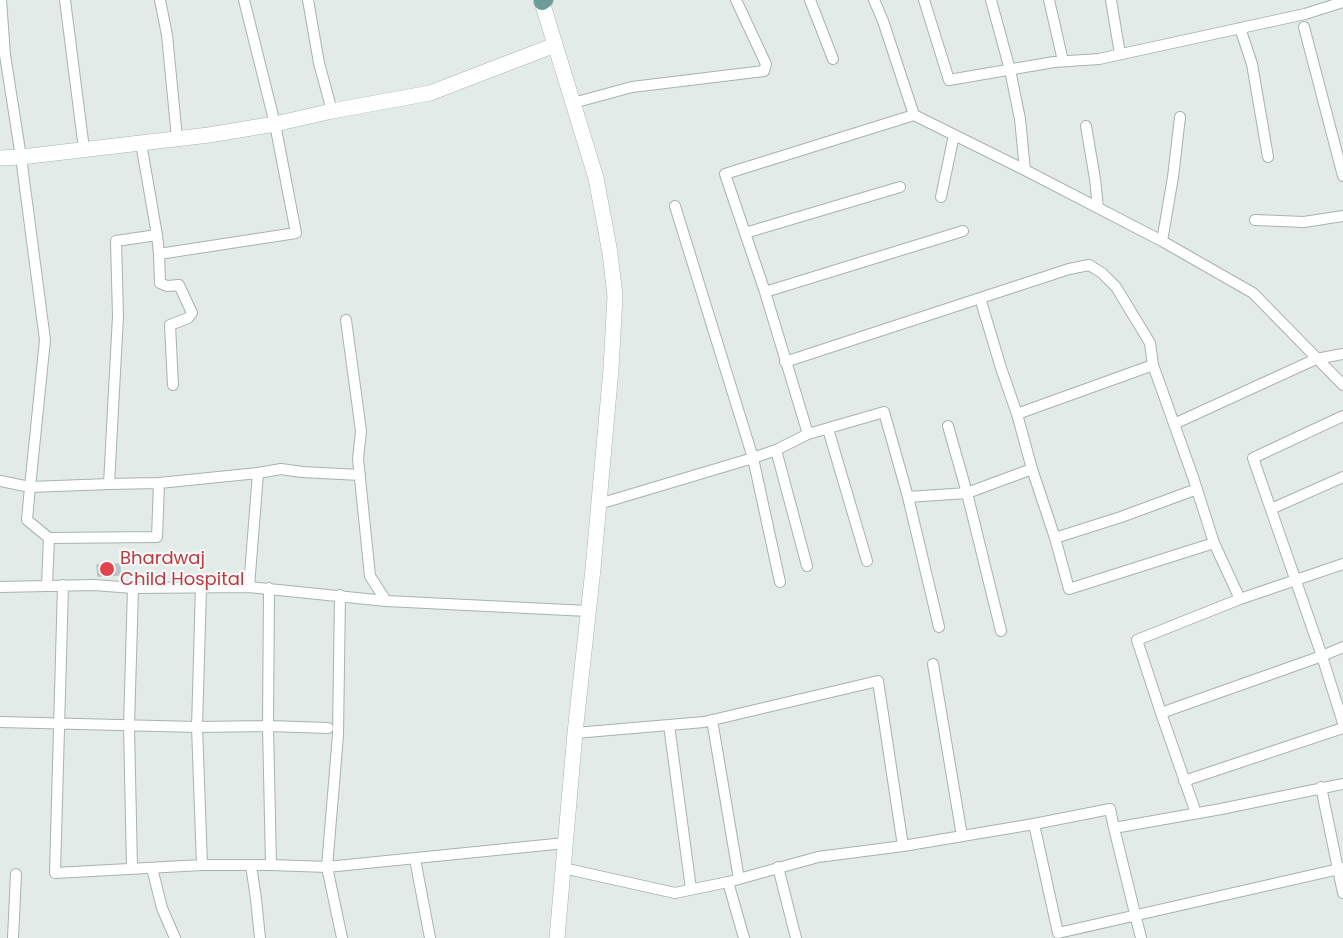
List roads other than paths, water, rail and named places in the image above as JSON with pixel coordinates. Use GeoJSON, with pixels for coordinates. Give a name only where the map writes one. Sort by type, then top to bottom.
{"type":"FeatureCollection","features":[{"type":"Feature","properties":{"kind":"main road"},"geometry":{"type":"LineString","coordinates":[[543,1],[596,178],[610,253],[615,297],[599,504],[575,733],[557,938]]}},
{"type":"Feature","properties":{"kind":"main road"},"geometry":{"type":"LineString","coordinates":[[0,158],[209,135],[430,93],[555,45]]}},
{"type":"Feature","properties":{"kind":"street"},"geometry":{"type":"LineString","coordinates":[[1,0],[6,55],[45,340],[27,520],[49,538],[157,537],[159,483]]}},
{"type":"Feature","properties":{"kind":"street"},"geometry":{"type":"LineString","coordinates":[[65,0],[84,149]]}},
{"type":"Feature","properties":{"kind":"street"},"geometry":{"type":"LineString","coordinates":[[160,0],[167,35],[177,138]]}},
{"type":"Feature","properties":{"kind":"street"},"geometry":{"type":"LineString","coordinates":[[159,254],[296,233],[275,124],[244,0]]}},
{"type":"Feature","properties":{"kind":"street"},"geometry":{"type":"LineString","coordinates":[[308,0],[319,63],[332,111]]}},
{"type":"Feature","properties":{"kind":"street"},"geometry":{"type":"LineString","coordinates":[[573,103],[632,87],[764,71],[766,64],[736,0]]}},
{"type":"Feature","properties":{"kind":"street"},"geometry":{"type":"LineString","coordinates":[[810,0],[833,59]]}},
{"type":"Feature","properties":{"kind":"street"},"geometry":{"type":"LineString","coordinates":[[874,0],[914,115]]}},
{"type":"Feature","properties":{"kind":"street"},"geometry":{"type":"LineString","coordinates":[[924,0],[949,80],[1063,61],[1099,59],[1305,14],[1331,3],[1343,2]]}},
{"type":"Feature","properties":{"kind":"street"},"geometry":{"type":"LineString","coordinates":[[991,0],[1010,69],[1020,119],[1025,170]]}},
{"type":"Feature","properties":{"kind":"street"},"geometry":{"type":"LineString","coordinates":[[1049,0],[1063,61]]}},
{"type":"Feature","properties":{"kind":"street"},"geometry":{"type":"LineString","coordinates":[[1111,0],[1120,54]]}},
{"type":"Feature","properties":{"kind":"street"},"geometry":{"type":"LineString","coordinates":[[1304,27],[1343,176]]}},
{"type":"Feature","properties":{"kind":"street"},"geometry":{"type":"LineString","coordinates":[[1240,28],[1252,64],[1268,157]]}},
{"type":"Feature","properties":{"kind":"street"},"geometry":{"type":"LineString","coordinates":[[808,434],[765,292],[725,174],[914,115],[1162,241],[1253,293],[1343,385]]}},
{"type":"Feature","properties":{"kind":"street"},"geometry":{"type":"LineString","coordinates":[[1162,241],[1180,117]]}},
{"type":"Feature","properties":{"kind":"street"},"geometry":{"type":"LineString","coordinates":[[1086,126],[1098,208]]}},
{"type":"Feature","properties":{"kind":"street"},"geometry":{"type":"LineString","coordinates":[[941,197],[954,135]]}},
{"type":"Feature","properties":{"kind":"street"},"geometry":{"type":"LineString","coordinates":[[141,143],[157,235],[160,283],[167,286],[179,285],[192,313],[188,318],[170,325],[173,384]]}},
{"type":"Feature","properties":{"kind":"street"},"geometry":{"type":"LineString","coordinates":[[745,233],[900,186]]}},
{"type":"Feature","properties":{"kind":"street"},"geometry":{"type":"LineString","coordinates":[[675,206],[753,458],[780,582]]}},
{"type":"Feature","properties":{"kind":"street"},"geometry":{"type":"LineString","coordinates":[[1255,220],[1304,222],[1343,216]]}},
{"type":"Feature","properties":{"kind":"street"},"geometry":{"type":"LineString","coordinates":[[765,292],[963,231]]}},
{"type":"Feature","properties":{"kind":"street"},"geometry":{"type":"LineString","coordinates":[[109,484],[118,316],[116,241],[157,235]]}},
{"type":"Feature","properties":{"kind":"street"},"geometry":{"type":"LineString","coordinates":[[785,362],[1069,269],[1089,266],[1102,273],[1116,287],[1150,343],[1154,365],[1214,543],[1240,599]]}},
{"type":"Feature","properties":{"kind":"street"},"geometry":{"type":"LineString","coordinates":[[980,298],[1069,589],[1214,543]]}},
{"type":"Feature","properties":{"kind":"street"},"geometry":{"type":"LineString","coordinates":[[346,320],[361,431],[358,459],[370,576],[386,601]]}},
{"type":"Feature","properties":{"kind":"street"},"geometry":{"type":"LineString","coordinates":[[1174,424],[1316,358],[1343,354]]}},
{"type":"Feature","properties":{"kind":"street"},"geometry":{"type":"LineString","coordinates":[[1017,414],[1154,365]]}},
{"type":"Feature","properties":{"kind":"street"},"geometry":{"type":"LineString","coordinates":[[599,504],[753,458],[776,450],[808,434],[884,412],[908,497],[939,627]]}},
{"type":"Feature","properties":{"kind":"street"},"geometry":{"type":"LineString","coordinates":[[1343,416],[1253,458],[1343,723]]}},
{"type":"Feature","properties":{"kind":"street"},"geometry":{"type":"LineString","coordinates":[[948,426],[1001,631]]}},
{"type":"Feature","properties":{"kind":"street"},"geometry":{"type":"LineString","coordinates":[[828,429],[867,561]]}},
{"type":"Feature","properties":{"kind":"street"},"geometry":{"type":"LineString","coordinates":[[776,450],[807,566]]}},
{"type":"Feature","properties":{"kind":"street"},"geometry":{"type":"LineString","coordinates":[[0,481],[30,487],[159,483],[281,469],[360,476]]}},
{"type":"Feature","properties":{"kind":"street"},"geometry":{"type":"LineString","coordinates":[[908,497],[967,493],[1032,469]]}},
{"type":"Feature","properties":{"kind":"street"},"geometry":{"type":"LineString","coordinates":[[249,587],[258,473]]}},
{"type":"Feature","properties":{"kind":"street"},"geometry":{"type":"LineString","coordinates":[[1271,509],[1343,477]]}},
{"type":"Feature","properties":{"kind":"street"},"geometry":{"type":"LineString","coordinates":[[1055,538],[1197,489]]}},
{"type":"Feature","properties":{"kind":"street"},"geometry":{"type":"LineString","coordinates":[[47,585],[49,538]]}},
{"type":"Feature","properties":{"kind":"street"},"geometry":{"type":"LineString","coordinates":[[1196,813],[1137,640],[1240,599],[1343,564]]}},
{"type":"Feature","properties":{"kind":"street"},"geometry":{"type":"LineString","coordinates":[[63,585],[55,873],[202,865],[327,867],[565,843]]}},
{"type":"Feature","properties":{"kind":"street"},"geometry":{"type":"LineString","coordinates":[[0,587],[94,585],[133,588],[249,587],[386,601],[588,610]]}},
{"type":"Feature","properties":{"kind":"street"},"geometry":{"type":"LineString","coordinates":[[201,587],[197,728],[202,865]]}},
{"type":"Feature","properties":{"kind":"street"},"geometry":{"type":"LineString","coordinates":[[132,868],[129,726],[133,588]]}},
{"type":"Feature","properties":{"kind":"street"},"geometry":{"type":"LineString","coordinates":[[269,588],[268,726],[271,865]]}},
{"type":"Feature","properties":{"kind":"street"},"geometry":{"type":"LineString","coordinates":[[340,595],[338,735],[327,867],[342,938]]}},
{"type":"Feature","properties":{"kind":"street"},"geometry":{"type":"LineString","coordinates":[[1161,713],[1343,647]]}},
{"type":"Feature","properties":{"kind":"street"},"geometry":{"type":"LineString","coordinates":[[933,664],[962,836]]}},
{"type":"Feature","properties":{"kind":"street"},"geometry":{"type":"LineString","coordinates":[[575,733],[712,720],[878,681],[903,846]]}},
{"type":"Feature","properties":{"kind":"street"},"geometry":{"type":"LineString","coordinates":[[712,720],[739,879]]}},
{"type":"Feature","properties":{"kind":"street"},"geometry":{"type":"LineString","coordinates":[[0,722],[197,728],[268,726],[328,728]]}},
{"type":"Feature","properties":{"kind":"street"},"geometry":{"type":"LineString","coordinates":[[669,725],[692,889]]}},
{"type":"Feature","properties":{"kind":"street"},"geometry":{"type":"LineString","coordinates":[[1184,782],[1343,728]]}},
{"type":"Feature","properties":{"kind":"street"},"geometry":{"type":"LineString","coordinates":[[1114,828],[1343,784]]}},
{"type":"Feature","properties":{"kind":"street"},"geometry":{"type":"LineString","coordinates":[[1321,787],[1340,868],[1343,894]]}},
{"type":"Feature","properties":{"kind":"street"},"geometry":{"type":"LineString","coordinates":[[563,868],[675,893],[728,882],[818,857],[1034,825],[1110,809],[1141,938]]}},
{"type":"Feature","properties":{"kind":"street"},"geometry":{"type":"LineString","coordinates":[[1034,825],[1058,933],[1340,868]]}},
{"type":"Feature","properties":{"kind":"street"},"geometry":{"type":"LineString","coordinates":[[415,859],[430,938]]}},
{"type":"Feature","properties":{"kind":"street"},"geometry":{"type":"LineString","coordinates":[[251,865],[260,938]]}},
{"type":"Feature","properties":{"kind":"street"},"geometry":{"type":"LineString","coordinates":[[778,867],[796,938]]}},
{"type":"Feature","properties":{"kind":"street"},"geometry":{"type":"LineString","coordinates":[[152,868],[162,908],[175,938]]}},
{"type":"Feature","properties":{"kind":"street"},"geometry":{"type":"LineString","coordinates":[[13,938],[16,874]]}},
{"type":"Feature","properties":{"kind":"street"},"geometry":{"type":"LineString","coordinates":[[728,882],[744,938]]}},
{"type":"Feature","properties":{"kind":"place","name":"Bhardwaj Child Hospital"},"geometry":{"type":"Point","coordinates":[107,569]}}]}
